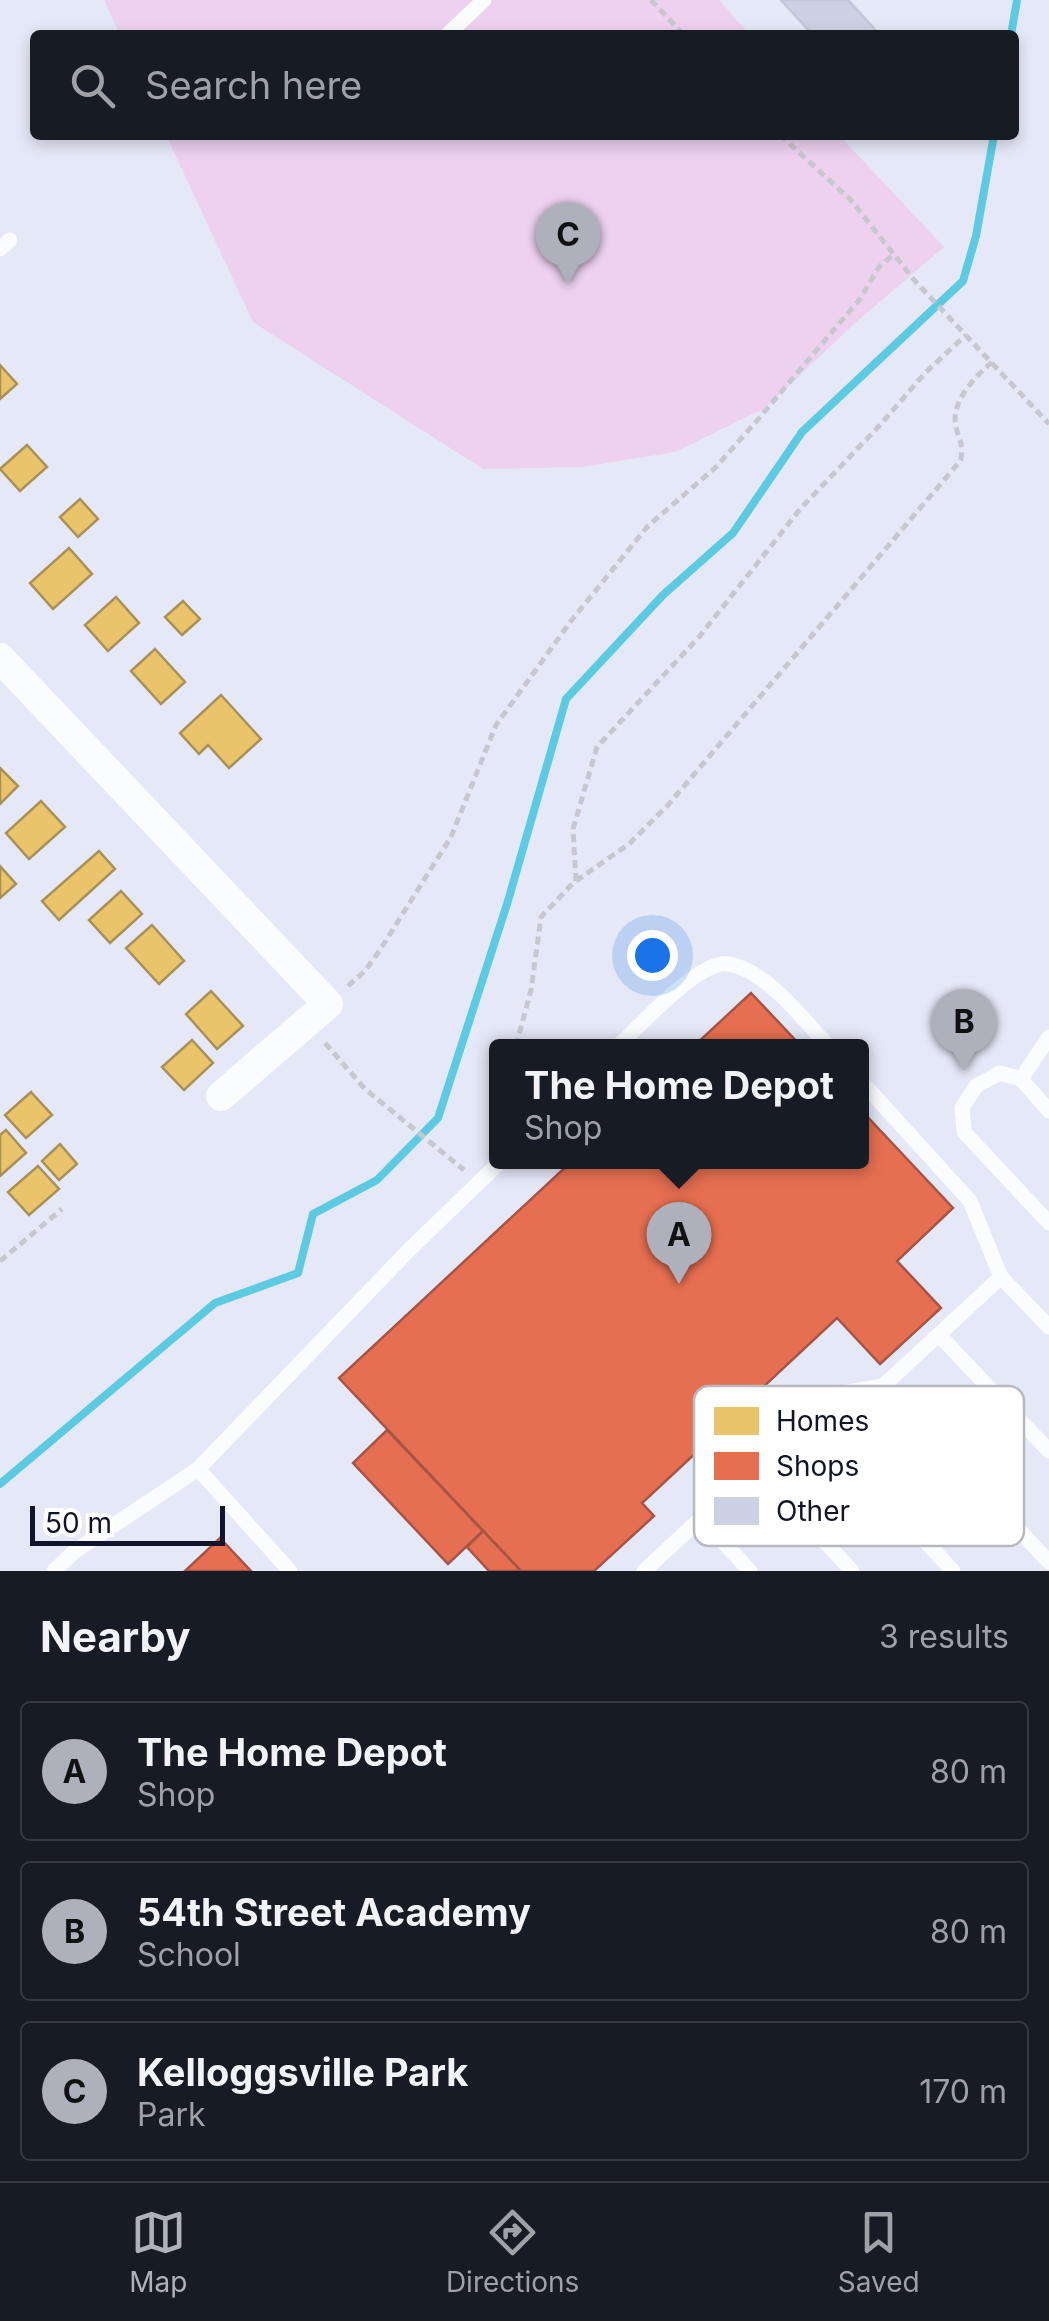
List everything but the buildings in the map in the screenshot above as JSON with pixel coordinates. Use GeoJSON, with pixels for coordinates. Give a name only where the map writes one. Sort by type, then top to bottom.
{"type":"FeatureCollection","features":[{"type":"Feature","properties":{"kind":"street"},"geometry":{"type":"LineString","coordinates":[[0,658],[318,1012],[221,1096]]}},
{"type":"Feature","properties":{"kind":"lane"},"geometry":{"type":"LineString","coordinates":[[452,30],[484,0]]}},
{"type":"Feature","properties":{"kind":"lane"},"geometry":{"type":"LineString","coordinates":[[626,1039],[689,980],[708,967],[726,964],[763,980],[821,1039]]}},
{"type":"Feature","properties":{"kind":"lane"},"geometry":{"type":"LineString","coordinates":[[1020,1079],[1049,1037]]}},
{"type":"Feature","properties":{"kind":"lane"},"geometry":{"type":"LineString","coordinates":[[1049,1111],[1020,1079],[1000,1073],[976,1086],[962,1108],[964,1132],[1049,1223]]}},
{"type":"Feature","properties":{"kind":"lane"},"geometry":{"type":"LineString","coordinates":[[869,1090],[970,1202],[1001,1276],[1049,1327]]}},
{"type":"Feature","properties":{"kind":"lane"},"geometry":{"type":"LineString","coordinates":[[54,1571],[75,1552],[198,1469],[492,1169]]}},
{"type":"Feature","properties":{"kind":"lane"},"geometry":{"type":"LineString","coordinates":[[883,1386],[1001,1276]]}},
{"type":"Feature","properties":{"kind":"lane"},"geometry":{"type":"LineString","coordinates":[[939,1335],[987,1386]]}},
{"type":"Feature","properties":{"kind":"lane"},"geometry":{"type":"LineString","coordinates":[[1024,1425],[1049,1451]]}},
{"type":"Feature","properties":{"kind":"lane"},"geometry":{"type":"LineString","coordinates":[[198,1469],[290,1571]]}},
{"type":"Feature","properties":{"kind":"lane"},"geometry":{"type":"LineString","coordinates":[[644,1571],[694,1525]]}},
{"type":"Feature","properties":{"kind":"lane"},"geometry":{"type":"LineString","coordinates":[[1024,1535],[1049,1562]]}},
{"type":"Feature","properties":{"kind":"lane"},"geometry":{"type":"LineString","coordinates":[[727,1546],[750,1571]]}},
{"type":"Feature","properties":{"kind":"lane"},"geometry":{"type":"LineString","coordinates":[[829,1546],[852,1571]]}},
{"type":"Feature","properties":{"kind":"lane"},"geometry":{"type":"LineString","coordinates":[[930,1546],[954,1571]]}},
{"type":"Feature","properties":{"kind":"path"},"geometry":{"type":"LineString","coordinates":[[651,0],[679,30]]}},
{"type":"Feature","properties":{"kind":"path"},"geometry":{"type":"LineString","coordinates":[[785,140],[850,199],[916,280],[1049,424]]}},
{"type":"Feature","properties":{"kind":"path"},"geometry":{"type":"LineString","coordinates":[[478,1182],[365,1090],[318,1012],[365,971],[380,950],[451,837],[496,725],[570,621],[647,527],[716,468],[860,298],[879,267],[894,254]]}},
{"type":"Feature","properties":{"kind":"path"},"geometry":{"type":"LineString","coordinates":[[576,881],[573,828],[597,747],[699,637],[800,508],[881,424],[924,372],[966,335]]}},
{"type":"Feature","properties":{"kind":"path"},"geometry":{"type":"LineString","coordinates":[[518,1039],[531,990],[541,917],[576,881],[630,844],[668,805],[961,460],[963,440],[955,425],[960,402],[975,378],[992,362]]}},
{"type":"Feature","properties":{"kind":"path"},"geometry":{"type":"LineString","coordinates":[[0,1261],[62,1208]]}},
{"type":"Feature","properties":{"kind":"shaded area"},"geometry":{"type":"Polygon","coordinates":[[[104,0],[719,0],[746,30],[118,30],[104,0]]]}},
{"type":"Feature","properties":{"kind":"shaded area"},"geometry":{"type":"Polygon","coordinates":[[[168,140],[844,140],[944,247],[855,323],[765,408],[675,452],[582,467],[483,469],[253,322],[168,140]]]}},
{"type":"Feature","properties":{"kind":"waterway"},"geometry":{"type":"LineString","coordinates":[[1012,30],[1017,0]]}},
{"type":"Feature","properties":{"kind":"waterway"},"geometry":{"type":"LineString","coordinates":[[0,1484],[215,1303],[298,1273],[313,1214],[377,1180],[438,1118],[508,901],[566,699],[663,595],[733,533],[802,432],[963,281],[976,236],[993,140]]}},
{"type":"Feature","properties":{"kind":"place","name":"Kelloggsville Park"},"geometry":{"type":"Point","coordinates":[568,284]}},
{"type":"Feature","properties":{"kind":"place","name":"54th Street Academy"},"geometry":{"type":"Point","coordinates":[964,1071]}},
{"type":"Feature","properties":{"kind":"place","name":"The Home Depot"},"geometry":{"type":"Point","coordinates":[679,1284]}}]}
